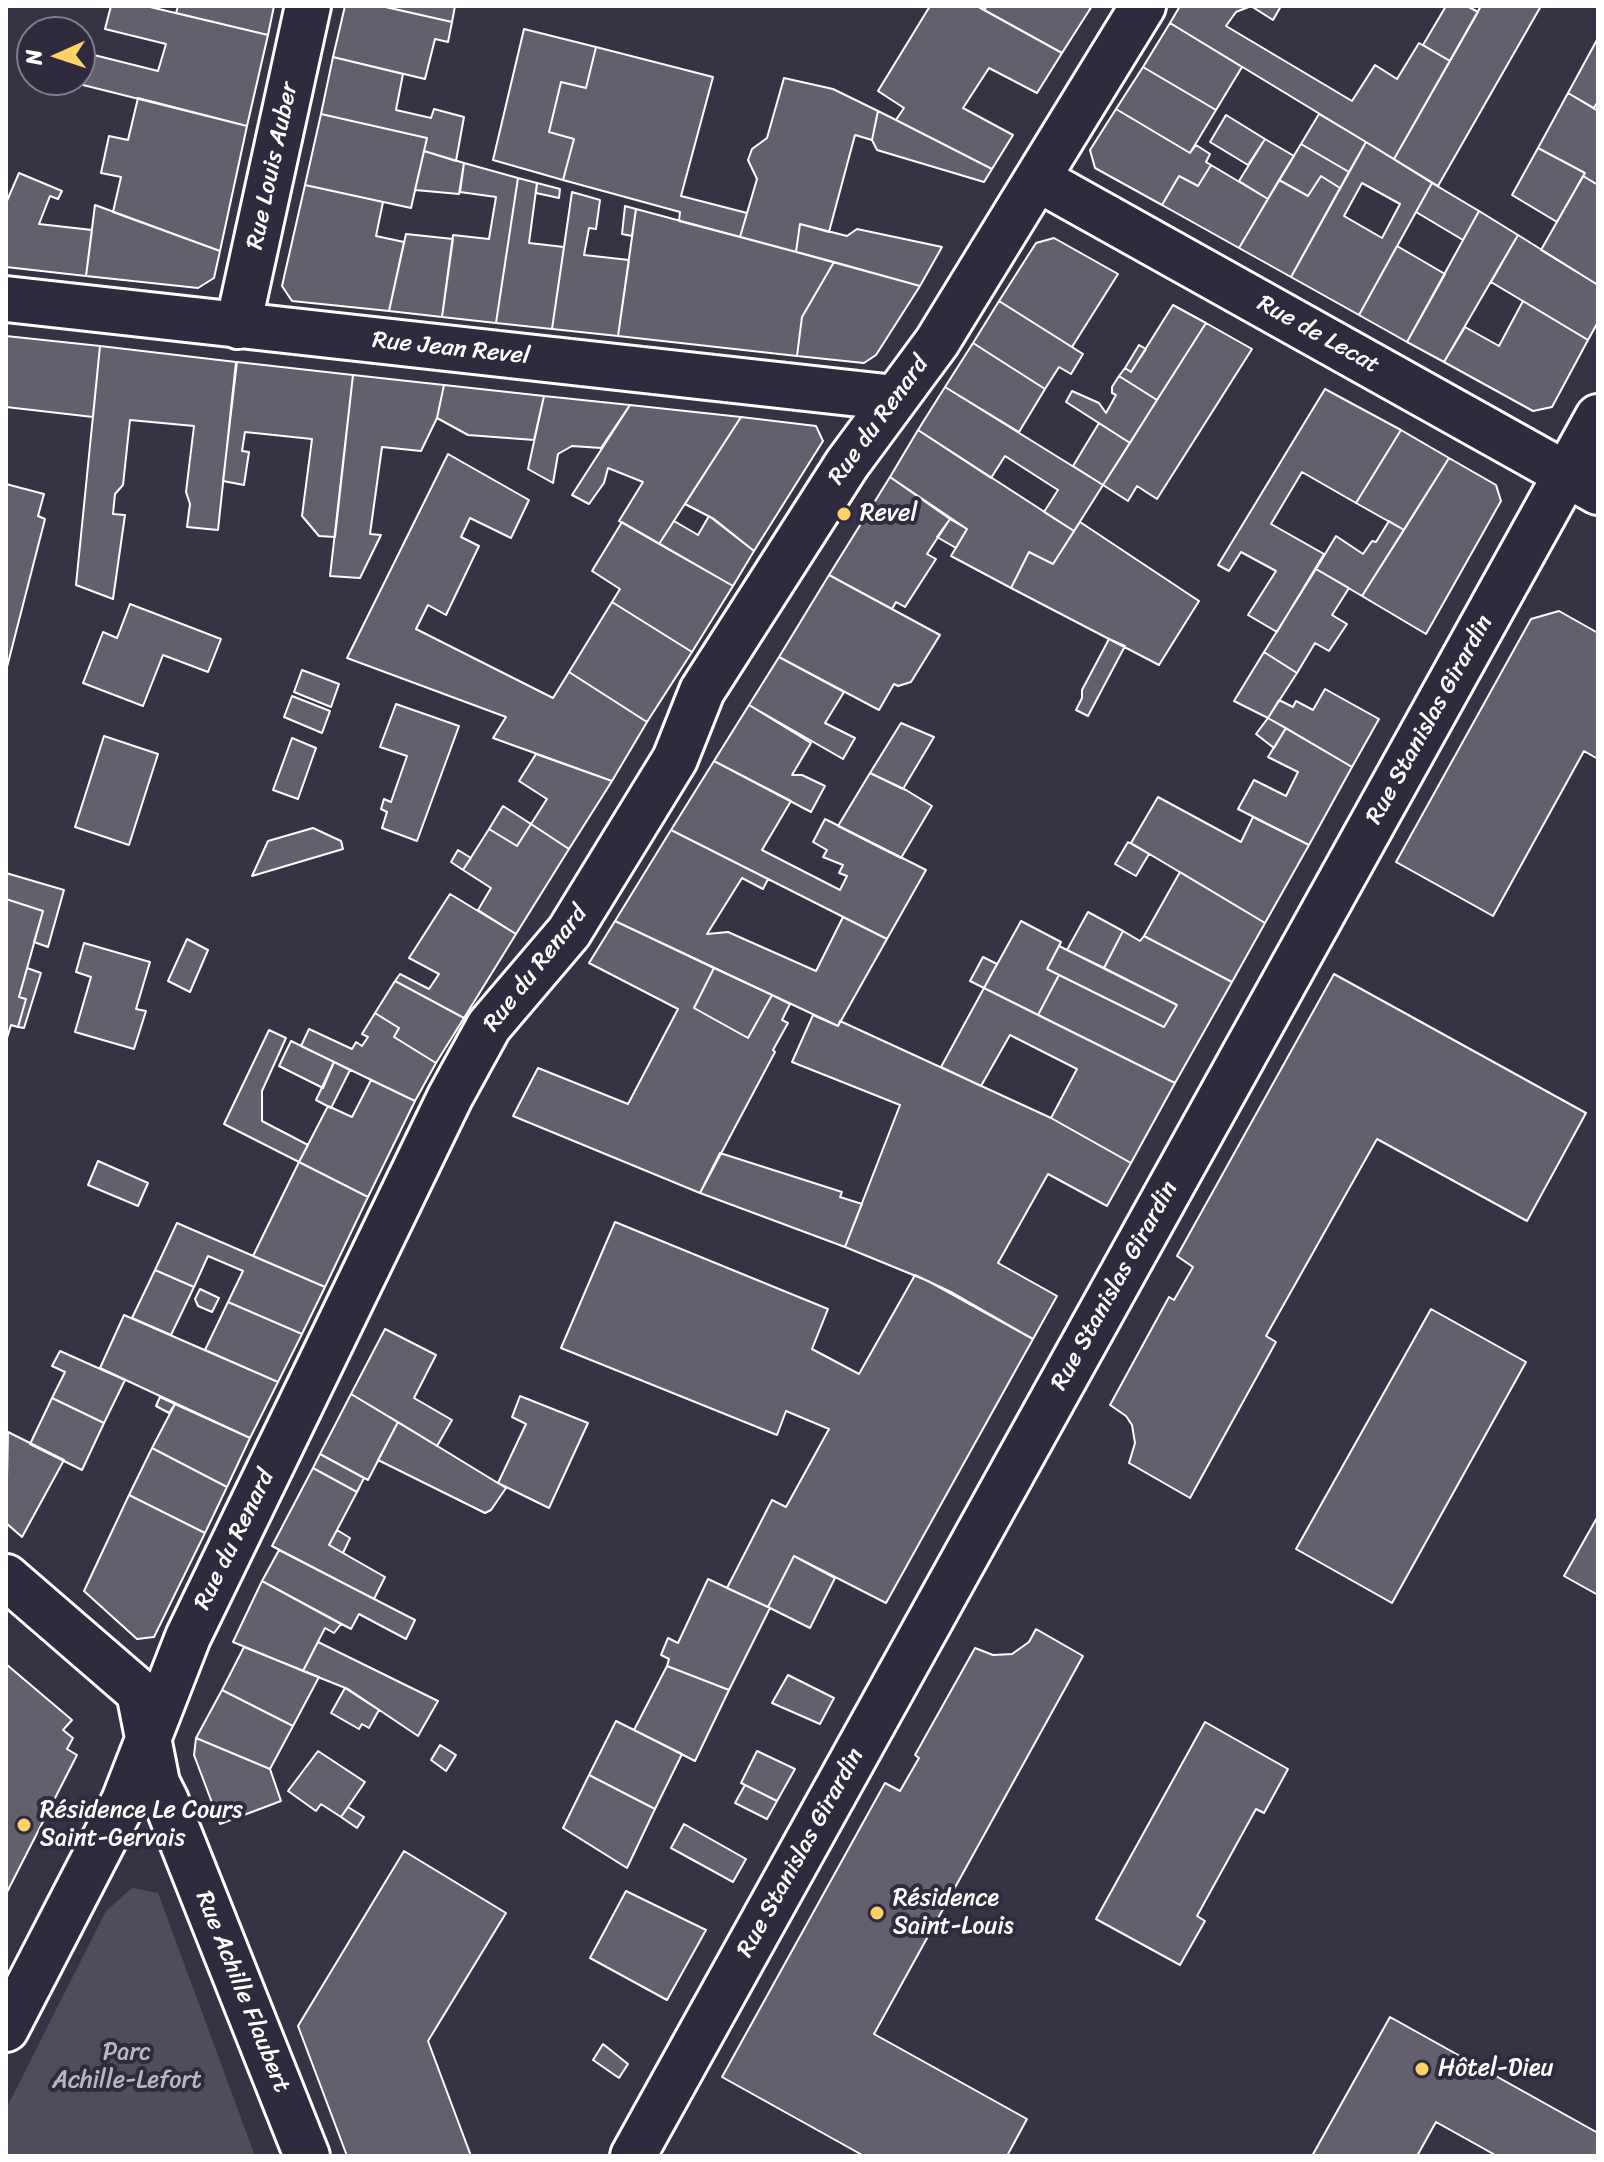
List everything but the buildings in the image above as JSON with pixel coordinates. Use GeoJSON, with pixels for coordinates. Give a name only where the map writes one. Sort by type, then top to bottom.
{"type":"FeatureCollection","features":[{"type":"Feature","properties":{"kind":"street","name":"Rue Louis Auber"},"geometry":{"type":"LineString","coordinates":[[238,326],[308,6]]}},
{"type":"Feature","properties":{"kind":"street","name":"Rue du Renard"},"geometry":{"type":"LineString","coordinates":[[6,2029],[124,1801],[188,1637],[443,1112],[489,1026],[569,932],[675,759],[702,691],[825,497],[937,342],[1143,6]]}},
{"type":"Feature","properties":{"kind":"street","name":"Rue de Lecat"},"geometry":{"type":"LineString","coordinates":[[1038,179],[1582,483]]}},
{"type":"Feature","properties":{"kind":"street","name":"Rue Jean Revel"},"geometry":{"type":"LineString","coordinates":[[6,299],[895,398]]}},
{"type":"Feature","properties":{"kind":"street","name":"Rue Stanislas Girardin"},"geometry":{"type":"LineString","coordinates":[[633,2156],[1582,483],[1598,417]]}},
{"type":"Feature","properties":{"kind":"street","name":"Rue Achille Flaubert"},"geometry":{"type":"LineString","coordinates":[[6,1577],[139,1692],[157,1783],[307,2156]]}},
{"type":"Feature","properties":{"kind":"green space","name":"Parc Achille-Lefort"},"geometry":{"type":"Polygon","coordinates":[[[132,1888],[158,1893],[255,2156],[6,2156],[6,2109],[106,1911],[132,1888]]]}},
{"type":"Feature","properties":{"kind":"place","name":"Revel"},"geometry":{"type":"Point","coordinates":[844,514]}},
{"type":"Feature","properties":{"kind":"place","name":"Résidence Le Cours Saint-Gervais"},"geometry":{"type":"Point","coordinates":[24,1825]}},
{"type":"Feature","properties":{"kind":"place","name":"Résidence Saint-Louis"},"geometry":{"type":"Point","coordinates":[877,1913]}},
{"type":"Feature","properties":{"kind":"place","name":"Hôtel-Dieu"},"geometry":{"type":"Point","coordinates":[1422,2069]}}]}
